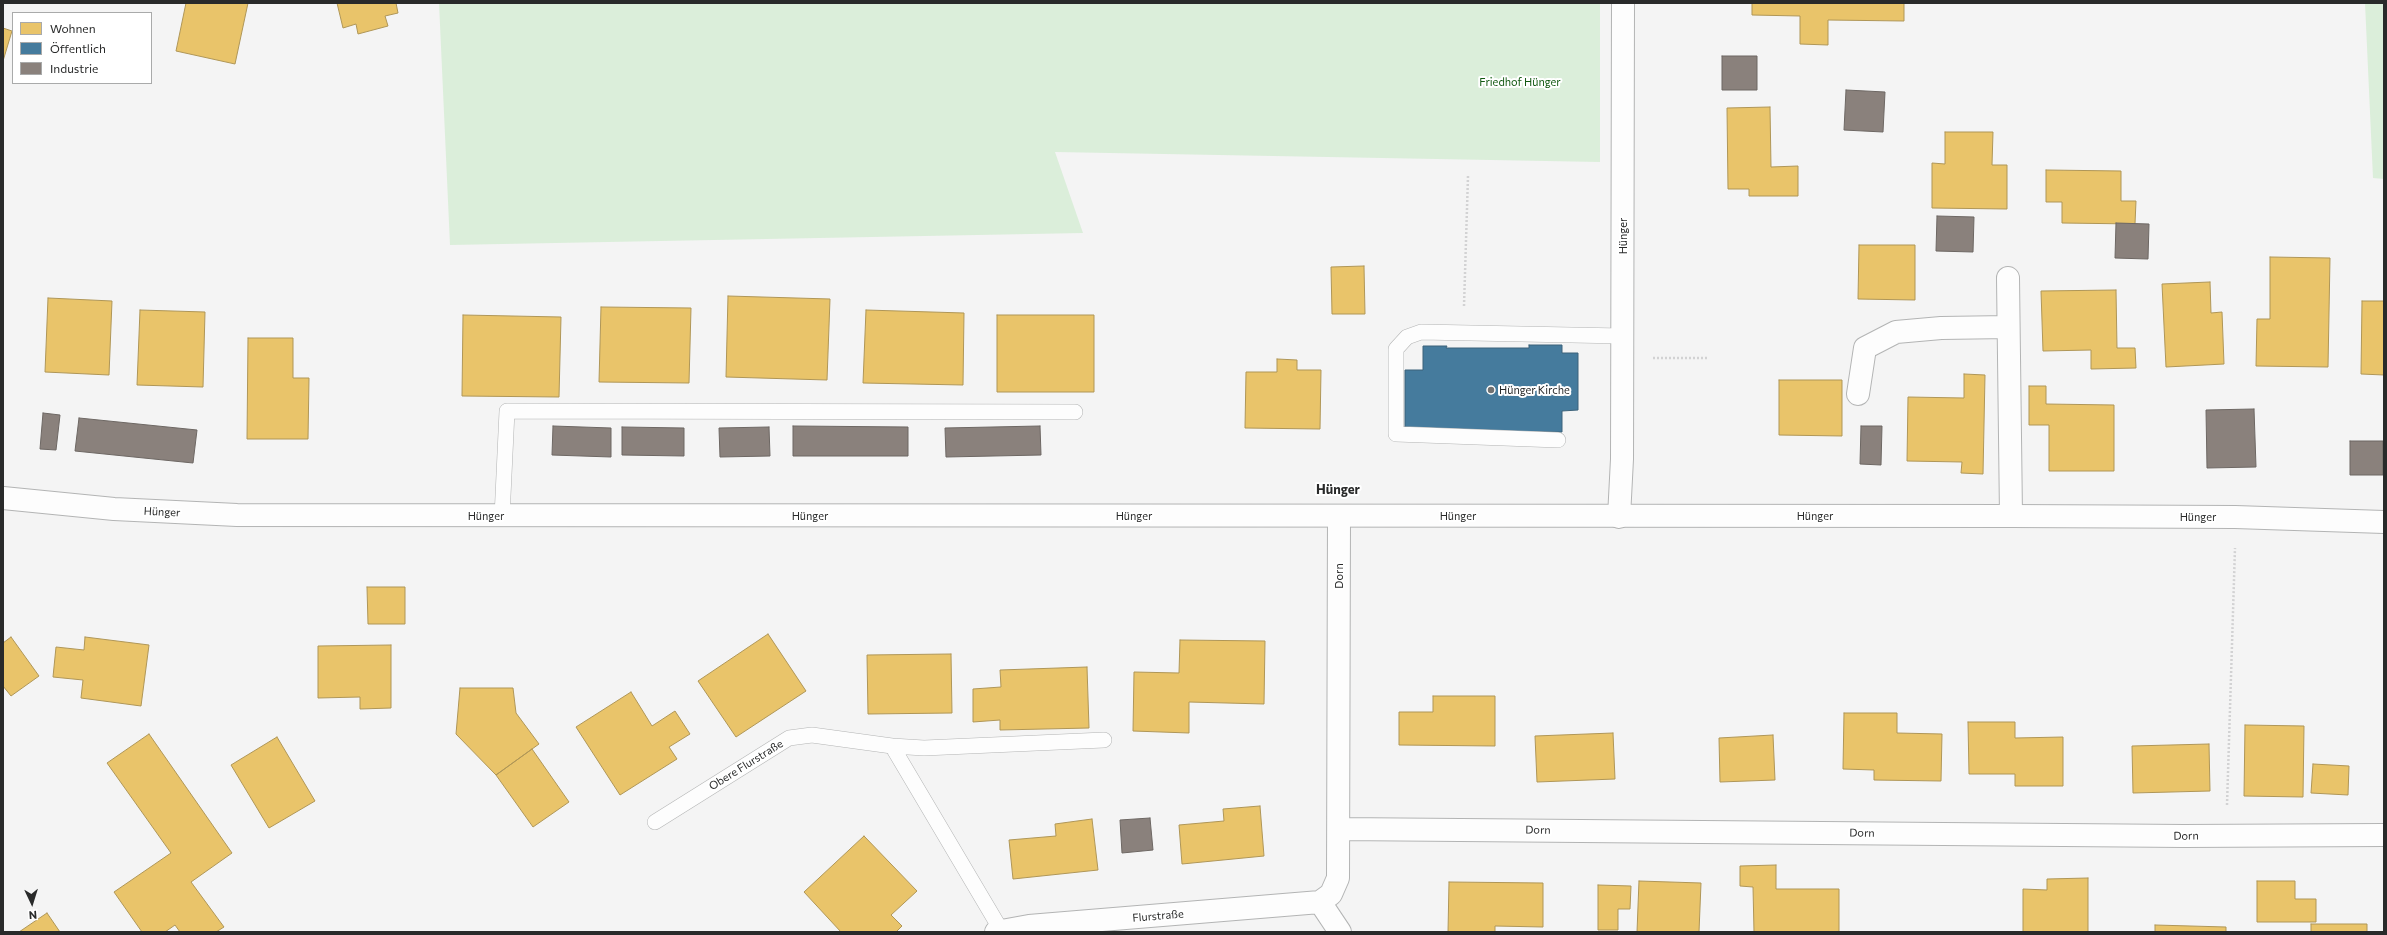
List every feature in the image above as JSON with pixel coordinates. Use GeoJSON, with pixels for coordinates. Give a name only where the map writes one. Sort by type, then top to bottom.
{"type":"FeatureCollection","features":[{"type":"Feature","properties":{"kind":"street","name":"Hünger"},"geometry":{"type":"LineString","coordinates":[[1619,516],[1623,358],[1624,3]]}},
{"type":"Feature","properties":{"kind":"street"},"geometry":{"type":"LineString","coordinates":[[2008,278],[2011,516]]}},
{"type":"Feature","properties":{"kind":"street"},"geometry":{"type":"LineString","coordinates":[[1858,394],[1865,348],[1896,332],[1941,328],[2008,328]]}},
{"type":"Feature","properties":{"kind":"street","name":"Hünger"},"geometry":{"type":"LineString","coordinates":[[3,498],[122,509],[237,515],[2011,516],[2236,517],[2384,522]]}},
{"type":"Feature","properties":{"kind":"street","name":"Dorn"},"geometry":{"type":"LineString","coordinates":[[1320,902],[1331,894],[1338,878],[1340,829],[1339,516]]}},
{"type":"Feature","properties":{"kind":"street","name":"Dorn"},"geometry":{"type":"LineString","coordinates":[[1340,829],[2184,836],[2384,835]]}},
{"type":"Feature","properties":{"kind":"street"},"geometry":{"type":"LineString","coordinates":[[1320,902],[1340,932]]}},
{"type":"Feature","properties":{"kind":"street","name":"Flurstraße"},"geometry":{"type":"LineString","coordinates":[[999,931],[1320,902]]}},
{"type":"Feature","properties":{"kind":"lane"},"geometry":{"type":"LineString","coordinates":[[1558,440],[1396,434],[1396,349],[1407,337],[1421,332],[1622,336]]}},
{"type":"Feature","properties":{"kind":"lane"},"geometry":{"type":"LineString","coordinates":[[502,516],[507,412],[1075,412]]}},
{"type":"Feature","properties":{"kind":"lane","name":"Obere Flurstraße"},"geometry":{"type":"LineString","coordinates":[[655,822],[789,738],[812,735],[892,746],[924,748],[1104,740]]}},
{"type":"Feature","properties":{"kind":"lane"},"geometry":{"type":"LineString","coordinates":[[892,746],[999,931]]}},
{"type":"Feature","properties":{"kind":"path"},"geometry":{"type":"LineString","coordinates":[[1464,332],[1468,176]]}},
{"type":"Feature","properties":{"kind":"path"},"geometry":{"type":"LineString","coordinates":[[1623,358],[1706,358]]}},
{"type":"Feature","properties":{"kind":"path"},"geometry":{"type":"LineString","coordinates":[[2228,798],[2236,517]]}},
{"type":"Feature","properties":{"kind":"green space","name":"Friedhof Hünger"},"geometry":{"type":"Polygon","coordinates":[[[439,3],[1600,3],[1600,162],[1055,152],[1083,233],[450,245],[439,3]]]}},
{"type":"Feature","properties":{"kind":"green space"},"geometry":{"type":"Polygon","coordinates":[[[2365,3],[2384,3],[2384,179],[2373,178],[2365,3]]]}},
{"type":"Feature","properties":{"kind":"building: Wohnen"},"geometry":{"type":"Polygon","coordinates":[[[186,3],[248,3],[235,64],[176,51],[186,3]]]}},
{"type":"Feature","properties":{"kind":"building: Wohnen"},"geometry":{"type":"Polygon","coordinates":[[[337,3],[396,3],[398,13],[385,16],[388,26],[358,34],[356,24],[343,28],[337,3]]]}},
{"type":"Feature","properties":{"kind":"building: Wohnen"},"geometry":{"type":"Polygon","coordinates":[[[1752,3],[1904,3],[1904,21],[1828,20],[1828,45],[1800,44],[1800,16],[1752,15],[1752,3]]]}},
{"type":"Feature","properties":{"kind":"building: Wohnen"},"geometry":{"type":"Polygon","coordinates":[[[3,28],[12,31],[3,61],[3,28]]]}},
{"type":"Feature","properties":{"kind":"building: Wohnen"},"geometry":{"type":"Polygon","coordinates":[[[1770,107],[1771,167],[1798,166],[1798,196],[1749,196],[1749,189],[1728,189],[1727,108],[1770,107]]]}},
{"type":"Feature","properties":{"kind":"building: Wohnen"},"geometry":{"type":"Polygon","coordinates":[[[1945,132],[1993,132],[1992,165],[2007,165],[2007,209],[1932,208],[1932,163],[1945,164],[1945,132]]]}},
{"type":"Feature","properties":{"kind":"building: Wohnen"},"geometry":{"type":"Polygon","coordinates":[[[2046,170],[2121,171],[2121,201],[2136,201],[2135,224],[2062,223],[2062,202],[2046,202],[2046,170]]]}},
{"type":"Feature","properties":{"kind":"building: Wohnen"},"geometry":{"type":"Polygon","coordinates":[[[1859,245],[1915,245],[1915,300],[1858,299],[1859,245]]]}},
{"type":"Feature","properties":{"kind":"building: Wohnen"},"geometry":{"type":"Polygon","coordinates":[[[2270,257],[2330,258],[2328,367],[2256,366],[2257,319],[2270,319],[2270,257]]]}},
{"type":"Feature","properties":{"kind":"building: Wohnen"},"geometry":{"type":"Polygon","coordinates":[[[1364,266],[1365,314],[1332,314],[1331,267],[1364,266]]]}},
{"type":"Feature","properties":{"kind":"building: Wohnen"},"geometry":{"type":"Polygon","coordinates":[[[2210,282],[2211,313],[2222,312],[2224,364],[2166,367],[2162,284],[2210,282]]]}},
{"type":"Feature","properties":{"kind":"building: Wohnen"},"geometry":{"type":"Polygon","coordinates":[[[2116,290],[2117,348],[2135,348],[2136,368],[2091,369],[2091,350],[2043,351],[2041,291],[2116,290]]]}},
{"type":"Feature","properties":{"kind":"building: Wohnen"},"geometry":{"type":"Polygon","coordinates":[[[728,296],[830,299],[827,380],[726,377],[728,296]]]}},
{"type":"Feature","properties":{"kind":"building: Wohnen"},"geometry":{"type":"Polygon","coordinates":[[[48,298],[112,301],[109,375],[45,372],[48,298]]]}},
{"type":"Feature","properties":{"kind":"building: Wohnen"},"geometry":{"type":"Polygon","coordinates":[[[2362,301],[2384,301],[2384,375],[2361,374],[2362,301]]]}},
{"type":"Feature","properties":{"kind":"building: Wohnen"},"geometry":{"type":"Polygon","coordinates":[[[601,307],[691,308],[689,383],[599,382],[601,307]]]}},
{"type":"Feature","properties":{"kind":"building: Wohnen"},"geometry":{"type":"Polygon","coordinates":[[[140,310],[205,312],[203,387],[137,385],[140,310]]]}},
{"type":"Feature","properties":{"kind":"building: Wohnen"},"geometry":{"type":"Polygon","coordinates":[[[866,310],[964,313],[963,385],[863,383],[866,310]]]}},
{"type":"Feature","properties":{"kind":"building: Wohnen"},"geometry":{"type":"Polygon","coordinates":[[[463,315],[561,317],[559,397],[462,396],[463,315]]]}},
{"type":"Feature","properties":{"kind":"building: Wohnen"},"geometry":{"type":"Polygon","coordinates":[[[997,315],[1094,315],[1094,392],[997,392],[997,315]]]}},
{"type":"Feature","properties":{"kind":"building: Wohnen"},"geometry":{"type":"Polygon","coordinates":[[[248,338],[293,338],[293,378],[309,378],[308,439],[247,439],[248,338]]]}},
{"type":"Feature","properties":{"kind":"building: Wohnen"},"geometry":{"type":"Polygon","coordinates":[[[1277,359],[1297,360],[1297,370],[1321,370],[1320,429],[1245,428],[1246,372],[1277,372],[1277,359]]]}},
{"type":"Feature","properties":{"kind":"building: Wohnen"},"geometry":{"type":"Polygon","coordinates":[[[1964,374],[1985,375],[1983,474],[1961,473],[1962,462],[1907,461],[1908,397],[1964,398],[1964,374]]]}},
{"type":"Feature","properties":{"kind":"building: Wohnen"},"geometry":{"type":"Polygon","coordinates":[[[1779,380],[1842,380],[1842,436],[1779,435],[1779,380]]]}},
{"type":"Feature","properties":{"kind":"building: Wohnen"},"geometry":{"type":"Polygon","coordinates":[[[2029,386],[2046,386],[2046,404],[2114,405],[2114,471],[2049,471],[2049,425],[2029,425],[2029,386]]]}},
{"type":"Feature","properties":{"kind":"building: Wohnen"},"geometry":{"type":"Polygon","coordinates":[[[367,587],[405,587],[405,624],[368,624],[367,587]]]}},
{"type":"Feature","properties":{"kind":"building: Wohnen"},"geometry":{"type":"Polygon","coordinates":[[[768,634],[806,691],[736,737],[698,681],[768,634]]]}},
{"type":"Feature","properties":{"kind":"building: Wohnen"},"geometry":{"type":"Polygon","coordinates":[[[11,637],[39,676],[11,696],[3,686],[3,643],[11,637]]]}},
{"type":"Feature","properties":{"kind":"building: Wohnen"},"geometry":{"type":"Polygon","coordinates":[[[85,637],[149,645],[141,706],[81,698],[83,680],[53,677],[56,647],[84,650],[85,637]]]}},
{"type":"Feature","properties":{"kind":"building: Wohnen"},"geometry":{"type":"Polygon","coordinates":[[[1180,640],[1265,641],[1264,704],[1189,702],[1189,733],[1133,731],[1134,672],[1179,673],[1180,640]]]}},
{"type":"Feature","properties":{"kind":"building: Wohnen"},"geometry":{"type":"Polygon","coordinates":[[[391,645],[391,708],[360,709],[360,697],[318,698],[318,646],[391,645]]]}},
{"type":"Feature","properties":{"kind":"building: Wohnen"},"geometry":{"type":"Polygon","coordinates":[[[951,654],[952,713],[868,714],[867,655],[951,654]]]}},
{"type":"Feature","properties":{"kind":"building: Wohnen"},"geometry":{"type":"Polygon","coordinates":[[[1087,667],[1089,728],[1000,730],[1000,720],[973,722],[973,689],[1001,687],[1000,670],[1087,667]]]}},
{"type":"Feature","properties":{"kind":"building: Wohnen"},"geometry":{"type":"Polygon","coordinates":[[[460,688],[513,688],[516,713],[539,744],[496,775],[456,734],[460,688]]]}},
{"type":"Feature","properties":{"kind":"building: Wohnen"},"geometry":{"type":"Polygon","coordinates":[[[631,692],[652,726],[675,711],[690,734],[669,747],[677,759],[620,795],[576,727],[631,692]]]}},
{"type":"Feature","properties":{"kind":"building: Wohnen"},"geometry":{"type":"Polygon","coordinates":[[[1433,696],[1495,696],[1495,746],[1399,745],[1399,712],[1433,712],[1433,696]]]}},
{"type":"Feature","properties":{"kind":"building: Wohnen"},"geometry":{"type":"Polygon","coordinates":[[[1844,713],[1897,713],[1897,733],[1942,734],[1941,781],[1874,780],[1874,770],[1843,769],[1844,713]]]}},
{"type":"Feature","properties":{"kind":"building: Wohnen"},"geometry":{"type":"Polygon","coordinates":[[[1968,722],[2015,722],[2015,738],[2063,737],[2063,786],[2015,786],[2015,774],[1969,774],[1968,722]]]}},
{"type":"Feature","properties":{"kind":"building: Wohnen"},"geometry":{"type":"Polygon","coordinates":[[[2245,725],[2304,726],[2303,797],[2244,796],[2245,725]]]}},
{"type":"Feature","properties":{"kind":"building: Wohnen"},"geometry":{"type":"Polygon","coordinates":[[[1613,733],[1615,779],[1537,782],[1535,736],[1613,733]]]}},
{"type":"Feature","properties":{"kind":"building: Wohnen"},"geometry":{"type":"Polygon","coordinates":[[[149,734],[232,853],[191,882],[224,927],[216,932],[180,932],[175,925],[165,932],[142,932],[114,892],[171,853],[107,763],[149,734]]]}},
{"type":"Feature","properties":{"kind":"building: Wohnen"},"geometry":{"type":"Polygon","coordinates":[[[1773,735],[1775,780],[1720,782],[1719,738],[1773,735]]]}},
{"type":"Feature","properties":{"kind":"building: Wohnen"},"geometry":{"type":"Polygon","coordinates":[[[277,737],[315,801],[269,828],[231,765],[277,737]]]}},
{"type":"Feature","properties":{"kind":"building: Wohnen"},"geometry":{"type":"Polygon","coordinates":[[[2209,744],[2210,791],[2133,793],[2132,746],[2209,744]]]}},
{"type":"Feature","properties":{"kind":"building: Wohnen"},"geometry":{"type":"Polygon","coordinates":[[[532,749],[569,802],[533,827],[496,775],[532,749]]]}},
{"type":"Feature","properties":{"kind":"building: Wohnen"},"geometry":{"type":"Polygon","coordinates":[[[2313,764],[2349,766],[2348,795],[2311,793],[2313,764]]]}},
{"type":"Feature","properties":{"kind":"building: Wohnen"},"geometry":{"type":"Polygon","coordinates":[[[1260,806],[1264,856],[1182,864],[1179,825],[1224,821],[1223,809],[1260,806]]]}},
{"type":"Feature","properties":{"kind":"building: Wohnen"},"geometry":{"type":"Polygon","coordinates":[[[1092,819],[1098,870],[1013,879],[1009,840],[1056,836],[1055,824],[1092,819]]]}},
{"type":"Feature","properties":{"kind":"building: Wohnen"},"geometry":{"type":"Polygon","coordinates":[[[864,836],[917,891],[891,915],[902,926],[896,932],[841,932],[804,892],[864,836]]]}},
{"type":"Feature","properties":{"kind":"building: Wohnen"},"geometry":{"type":"Polygon","coordinates":[[[1776,865],[1776,889],[1839,889],[1839,932],[1754,932],[1753,887],[1740,886],[1740,866],[1776,865]]]}},
{"type":"Feature","properties":{"kind":"building: Wohnen"},"geometry":{"type":"Polygon","coordinates":[[[2088,878],[2088,932],[2023,932],[2023,889],[2047,890],[2047,879],[2088,878]]]}},
{"type":"Feature","properties":{"kind":"building: Wohnen"},"geometry":{"type":"Polygon","coordinates":[[[1639,881],[1701,883],[1699,932],[1637,932],[1639,881]]]}},
{"type":"Feature","properties":{"kind":"building: Wohnen"},"geometry":{"type":"Polygon","coordinates":[[[2257,881],[2295,881],[2295,899],[2316,899],[2316,922],[2257,922],[2257,881]]]}},
{"type":"Feature","properties":{"kind":"building: Wohnen"},"geometry":{"type":"Polygon","coordinates":[[[1449,882],[1543,883],[1543,927],[1495,926],[1495,932],[1448,932],[1449,882]]]}},
{"type":"Feature","properties":{"kind":"building: Wohnen"},"geometry":{"type":"Polygon","coordinates":[[[1598,885],[1631,886],[1630,909],[1618,909],[1618,930],[1598,930],[1598,885]]]}},
{"type":"Feature","properties":{"kind":"building: Wohnen"},"geometry":{"type":"Polygon","coordinates":[[[47,913],[60,932],[19,932],[47,913]]]}},
{"type":"Feature","properties":{"kind":"building: Wohnen"},"geometry":{"type":"Polygon","coordinates":[[[2311,924],[2367,924],[2367,932],[2311,932],[2311,924]]]}},
{"type":"Feature","properties":{"kind":"building: Wohnen"},"geometry":{"type":"Polygon","coordinates":[[[2155,925],[2226,927],[2226,932],[2155,932],[2155,925]]]}},
{"type":"Feature","properties":{"kind":"building: Öffentlich","name":"Hünger Kirche"},"geometry":{"type":"Polygon","coordinates":[[[1529,345],[1562,345],[1562,353],[1578,353],[1578,410],[1562,411],[1562,432],[1405,431],[1405,370],[1423,370],[1423,346],[1447,346],[1446,348],[1529,348],[1529,345]]]}},
{"type":"Feature","properties":{"kind":"building: Industrie"},"geometry":{"type":"Polygon","coordinates":[[[1722,56],[1757,56],[1757,90],[1722,90],[1722,56]]]}},
{"type":"Feature","properties":{"kind":"building: Industrie"},"geometry":{"type":"Polygon","coordinates":[[[1846,90],[1885,92],[1883,132],[1844,130],[1846,90]]]}},
{"type":"Feature","properties":{"kind":"building: Industrie"},"geometry":{"type":"Polygon","coordinates":[[[1937,216],[1974,217],[1973,252],[1936,251],[1937,216]]]}},
{"type":"Feature","properties":{"kind":"building: Industrie"},"geometry":{"type":"Polygon","coordinates":[[[2116,223],[2149,224],[2148,259],[2115,258],[2116,223]]]}},
{"type":"Feature","properties":{"kind":"building: Industrie"},"geometry":{"type":"Polygon","coordinates":[[[2254,409],[2256,467],[2207,468],[2206,410],[2254,409]]]}},
{"type":"Feature","properties":{"kind":"building: Industrie"},"geometry":{"type":"Polygon","coordinates":[[[43,413],[60,415],[56,450],[40,449],[43,413]]]}},
{"type":"Feature","properties":{"kind":"building: Industrie"},"geometry":{"type":"Polygon","coordinates":[[[79,418],[197,430],[193,463],[75,451],[79,418]]]}},
{"type":"Feature","properties":{"kind":"building: Industrie"},"geometry":{"type":"Polygon","coordinates":[[[553,426],[611,428],[611,457],[552,455],[553,426]]]}},
{"type":"Feature","properties":{"kind":"building: Industrie"},"geometry":{"type":"Polygon","coordinates":[[[793,426],[908,427],[908,456],[793,456],[793,426]]]}},
{"type":"Feature","properties":{"kind":"building: Industrie"},"geometry":{"type":"Polygon","coordinates":[[[1040,426],[1041,455],[946,457],[945,428],[1040,426]]]}},
{"type":"Feature","properties":{"kind":"building: Industrie"},"geometry":{"type":"Polygon","coordinates":[[[1861,426],[1882,426],[1881,465],[1860,464],[1861,426]]]}},
{"type":"Feature","properties":{"kind":"building: Industrie"},"geometry":{"type":"Polygon","coordinates":[[[622,427],[684,428],[684,456],[622,455],[622,427]]]}},
{"type":"Feature","properties":{"kind":"building: Industrie"},"geometry":{"type":"Polygon","coordinates":[[[769,427],[770,456],[720,457],[719,428],[769,427]]]}},
{"type":"Feature","properties":{"kind":"building: Industrie"},"geometry":{"type":"Polygon","coordinates":[[[2350,441],[2383,441],[2383,475],[2350,475],[2350,441]]]}},
{"type":"Feature","properties":{"kind":"building: Industrie"},"geometry":{"type":"Polygon","coordinates":[[[1150,818],[1153,850],[1122,853],[1120,820],[1150,818]]]}},
{"type":"Feature","properties":{"kind":"place","name":"Hünger Kirche"},"geometry":{"type":"Point","coordinates":[1491,390]}},
{"type":"Feature","properties":{"kind":"district","name":"Hünger"},"geometry":{"type":"Point","coordinates":[1338,490]}}]}
